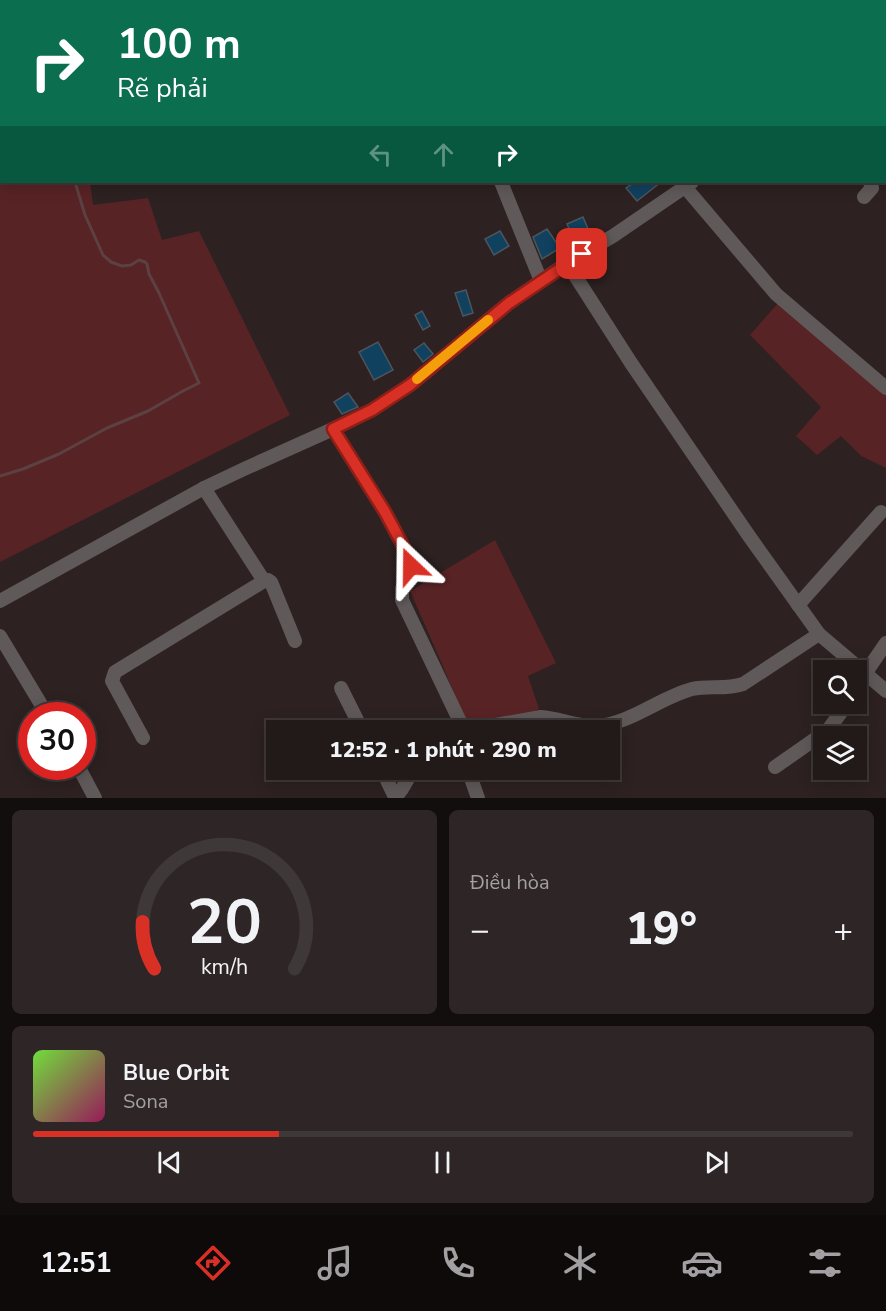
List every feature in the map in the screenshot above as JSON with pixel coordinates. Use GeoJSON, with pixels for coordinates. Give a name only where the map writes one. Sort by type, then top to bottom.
{"type":"FeatureCollection","features":[{"type":"Feature","properties":{"kind":"street"},"geometry":{"type":"LineString","coordinates":[[501,183],[541,281]]}},
{"type":"Feature","properties":{"kind":"street"},"geometry":{"type":"LineString","coordinates":[[864,197],[872,188],[870,183]]}},
{"type":"Feature","properties":{"kind":"street"},"geometry":{"type":"LineString","coordinates":[[0,601],[204,488],[372,410],[410,385],[509,303],[689,184],[776,294],[886,388]]}},
{"type":"Feature","properties":{"kind":"street"},"geometry":{"type":"LineString","coordinates":[[567,263],[631,363],[798,605],[819,634],[851,660]]}},
{"type":"Feature","properties":{"kind":"street"},"geometry":{"type":"LineString","coordinates":[[333,429],[385,512],[409,557],[410,574],[402,589],[402,600],[460,720]]}},
{"type":"Feature","properties":{"kind":"street"},"geometry":{"type":"LineString","coordinates":[[204,488],[264,581]]}},
{"type":"Feature","properties":{"kind":"street"},"geometry":{"type":"LineString","coordinates":[[798,605],[881,512]]}},
{"type":"Feature","properties":{"kind":"street"},"geometry":{"type":"LineString","coordinates":[[143,738],[112,681],[115,672],[268,580],[271,582],[295,641]]}},
{"type":"Feature","properties":{"kind":"street"},"geometry":{"type":"LineString","coordinates":[[620,721],[694,689],[727,688],[743,684],[819,634]]}},
{"type":"Feature","properties":{"kind":"street"},"geometry":{"type":"LineString","coordinates":[[0,636],[40,702]]}},
{"type":"Feature","properties":{"kind":"street"},"geometry":{"type":"LineString","coordinates":[[867,671],[886,643]]}},
{"type":"Feature","properties":{"kind":"street"},"geometry":{"type":"LineString","coordinates":[[867,673],[886,691]]}},
{"type":"Feature","properties":{"kind":"street"},"geometry":{"type":"LineString","coordinates":[[341,688],[357,720]]}},
{"type":"Feature","properties":{"kind":"street"},"geometry":{"type":"LineString","coordinates":[[775,767],[828,730],[840,714]]}},
{"type":"Feature","properties":{"kind":"street"},"geometry":{"type":"LineString","coordinates":[[523,720],[541,717],[559,720]]}},
{"type":"Feature","properties":{"kind":"street"},"geometry":{"type":"LineString","coordinates":[[85,780],[95,798]]}},
{"type":"Feature","properties":{"kind":"street"},"geometry":{"type":"LineString","coordinates":[[387,780],[395,798],[407,780]]}},
{"type":"Feature","properties":{"kind":"street"},"geometry":{"type":"LineString","coordinates":[[472,780],[478,798]]}},
{"type":"Feature","properties":{"kind":"shaded area"},"geometry":{"type":"Polygon","coordinates":[[[0,183],[90,183],[93,205],[148,198],[162,240],[199,231],[290,415],[0,562],[0,183]]]}},
{"type":"Feature","properties":{"kind":"shaded area"},"geometry":{"type":"Polygon","coordinates":[[[779,302],[886,393],[886,468],[861,456],[841,436],[817,455],[796,436],[821,407],[750,335],[779,302]]]}},
{"type":"Feature","properties":{"kind":"shaded area"},"geometry":{"type":"Polygon","coordinates":[[[495,540],[556,663],[528,676],[539,709],[517,720],[465,720],[410,591],[495,540]]]}},
{"type":"Feature","properties":{"kind":"building"},"geometry":{"type":"Polygon","coordinates":[[[634,183],[660,183],[637,201],[626,188],[634,183]]]}},
{"type":"Feature","properties":{"kind":"building"},"geometry":{"type":"Polygon","coordinates":[[[583,217],[592,238],[577,247],[567,224],[583,217]]]}},
{"type":"Feature","properties":{"kind":"building"},"geometry":{"type":"Polygon","coordinates":[[[547,229],[560,248],[542,259],[533,237],[547,229]]]}},
{"type":"Feature","properties":{"kind":"building"},"geometry":{"type":"Polygon","coordinates":[[[500,231],[509,246],[494,255],[485,239],[500,231]]]}},
{"type":"Feature","properties":{"kind":"building"},"geometry":{"type":"Polygon","coordinates":[[[466,290],[473,313],[463,316],[455,293],[466,290]]]}},
{"type":"Feature","properties":{"kind":"building"},"geometry":{"type":"Polygon","coordinates":[[[422,311],[430,326],[423,330],[415,315],[422,311]]]}},
{"type":"Feature","properties":{"kind":"building"},"geometry":{"type":"Polygon","coordinates":[[[378,342],[393,370],[374,380],[359,352],[378,342]]]}},
{"type":"Feature","properties":{"kind":"building"},"geometry":{"type":"Polygon","coordinates":[[[424,343],[433,354],[423,362],[414,350],[424,343]]]}},
{"type":"Feature","properties":{"kind":"building"},"geometry":{"type":"Polygon","coordinates":[[[348,393],[358,407],[342,414],[334,402],[348,393]]]}},
{"type":"Feature","properties":{"kind":"waterway"},"geometry":{"type":"LineString","coordinates":[[0,476],[59,454],[107,428],[148,411],[199,383],[149,274],[147,264],[139,260],[131,265],[122,266],[111,262],[103,255],[85,215],[75,183]]}},
{"type":"Feature","properties":{"kind":"slow traffic"},"geometry":{"type":"LineString","coordinates":[[417,379],[488,320]]}},
{"type":"Feature","properties":{"kind":"route"},"geometry":{"type":"LineString","coordinates":[[411,566],[409,557],[385,512],[333,429],[372,410],[410,385],[509,303],[582,254]]}}]}
